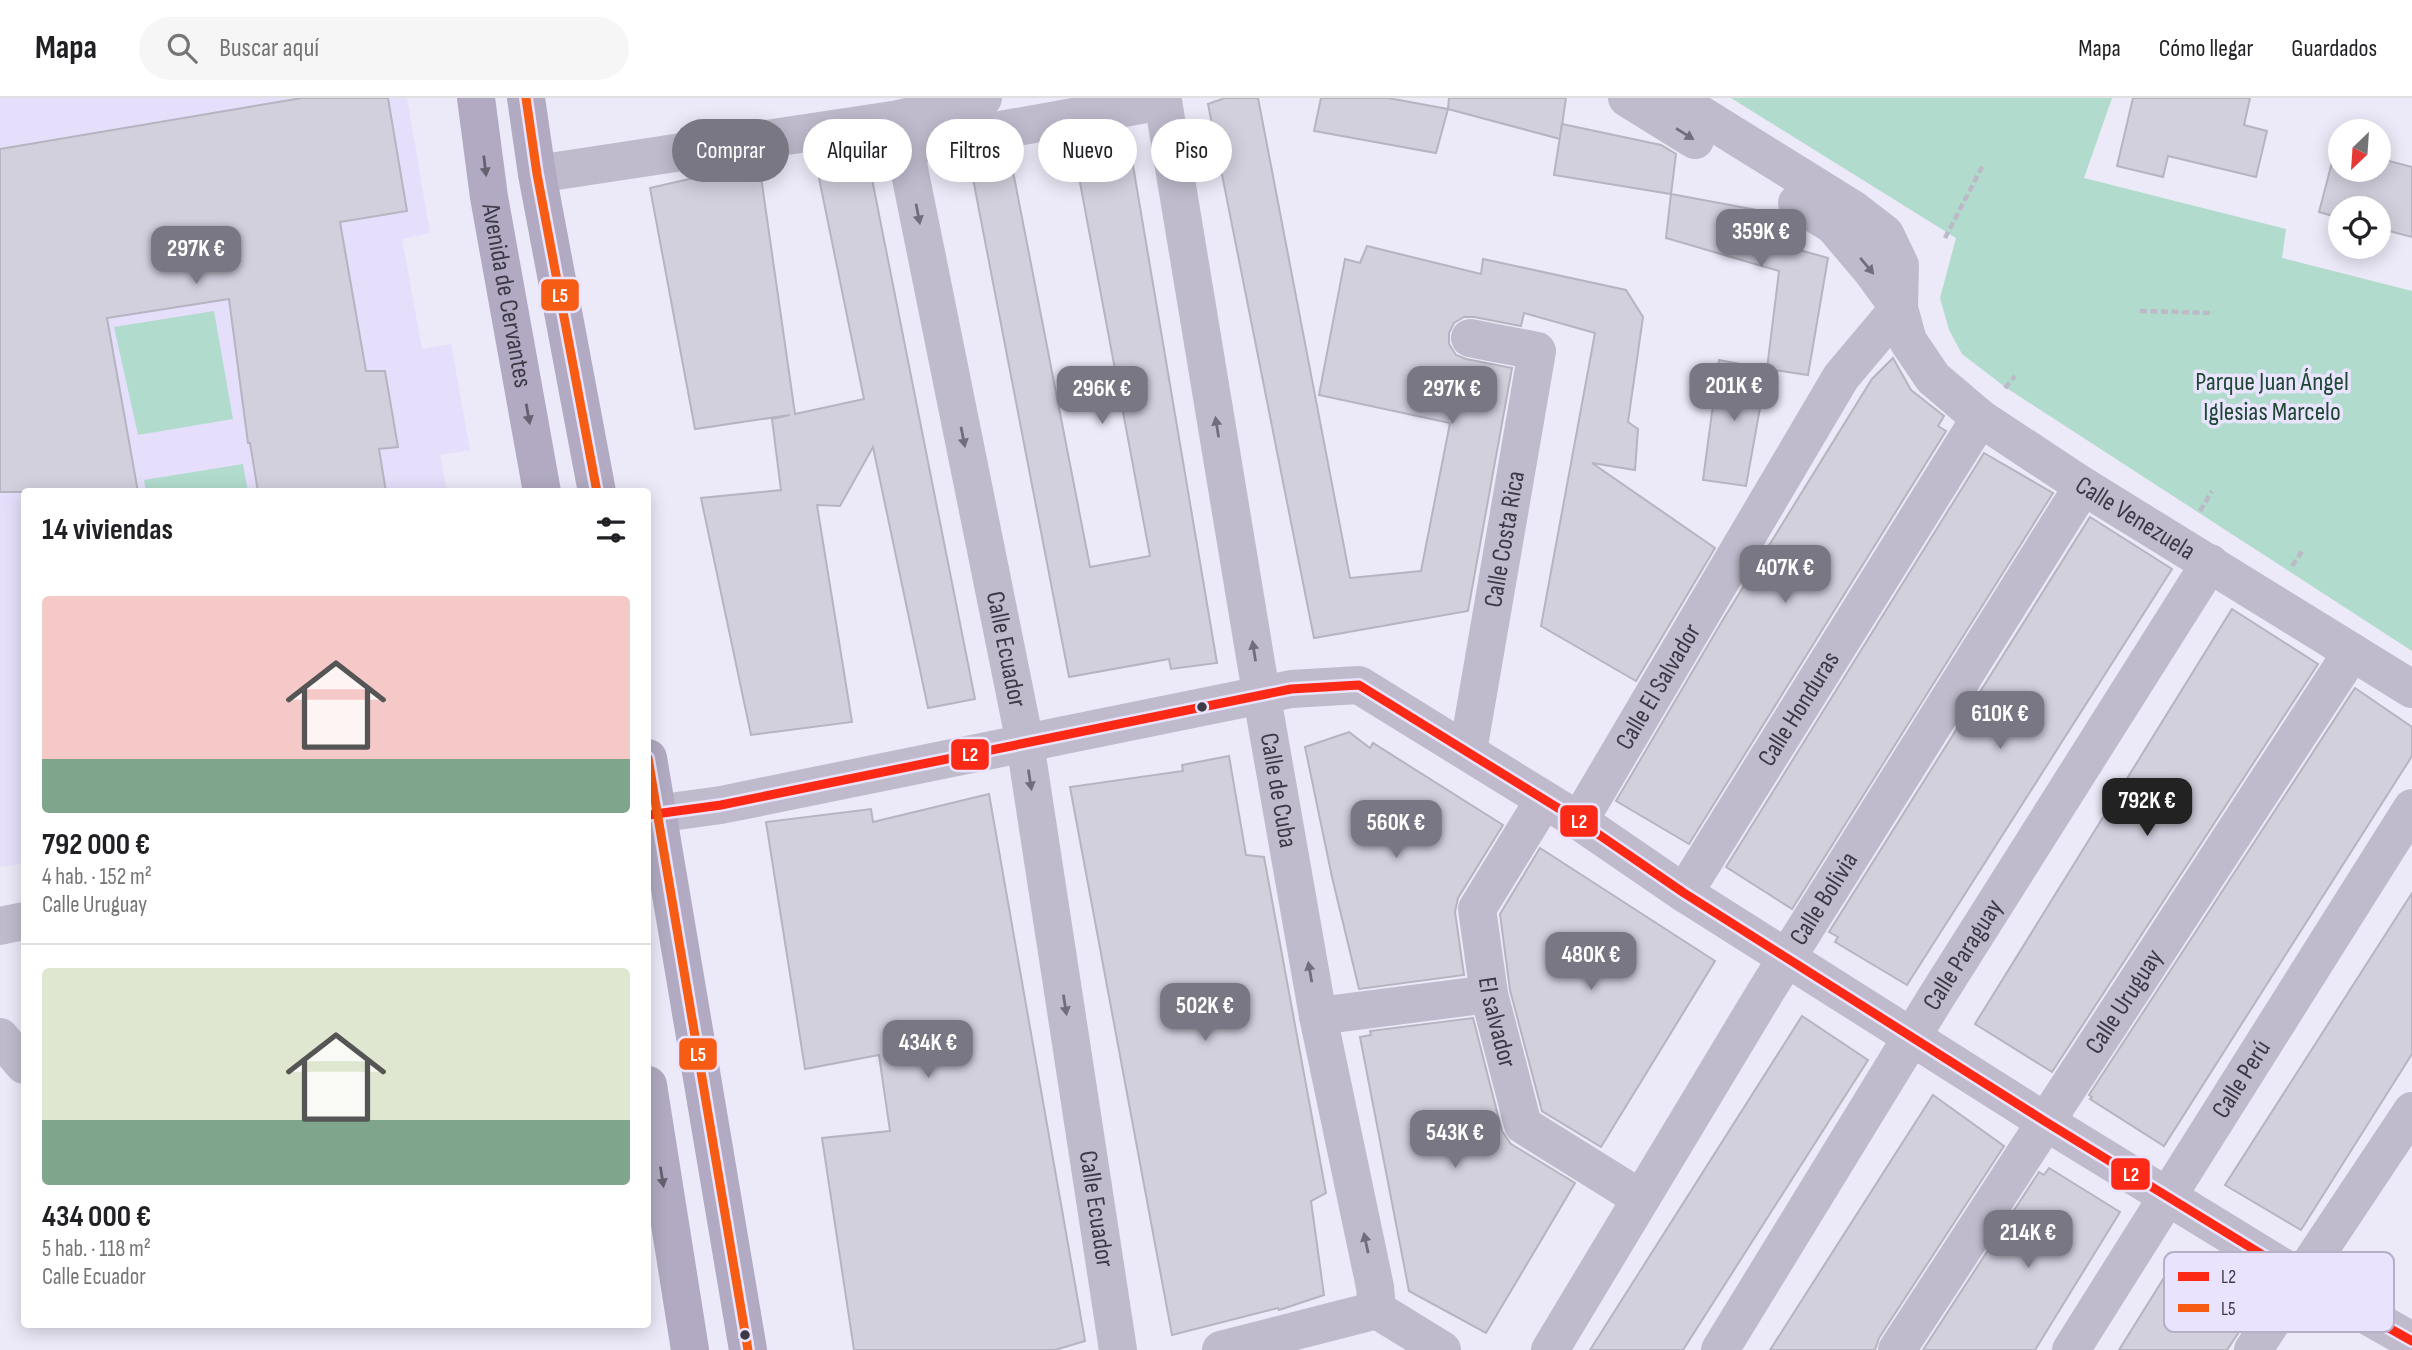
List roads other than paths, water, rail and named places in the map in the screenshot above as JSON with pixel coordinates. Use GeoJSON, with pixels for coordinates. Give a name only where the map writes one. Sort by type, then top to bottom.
{"type":"FeatureCollection","features":[{"type":"Feature","properties":{"kind":"main road","name":"Avenida de Cervantes"},"geometry":{"type":"LineString","coordinates":[[476,98],[489,197],[541,488]]}},
{"type":"Feature","properties":{"kind":"main road","name":"Avenida de Cervantes"},"geometry":{"type":"LineString","coordinates":[[526,98],[537,174],[596,488]]}},
{"type":"Feature","properties":{"kind":"main road"},"geometry":{"type":"LineString","coordinates":[[651,792],[748,1350]]}},
{"type":"Feature","properties":{"kind":"main road"},"geometry":{"type":"LineString","coordinates":[[651,1105],[690,1350]]}},
{"type":"Feature","properties":{"kind":"street"},"geometry":{"type":"LineString","coordinates":[[912,129],[983,98]]}},
{"type":"Feature","properties":{"kind":"street","name":"Calle Venezuela"},"geometry":{"type":"LineString","coordinates":[[1627,98],[1833,225],[1899,308]]}},
{"type":"Feature","properties":{"kind":"street","name":"Calle Venezuela"},"geometry":{"type":"LineString","coordinates":[[1674,98],[1854,210],[1885,234],[1900,265],[1899,308],[1908,341],[1933,377],[1980,418],[2083,486],[2412,689]]}},
{"type":"Feature","properties":{"kind":"street","name":"Calle de Cuba"},"geometry":{"type":"LineString","coordinates":[[912,132],[1163,101],[1318,1016],[1375,1287],[1377,1310]]}},
{"type":"Feature","properties":{"kind":"street"},"geometry":{"type":"LineString","coordinates":[[537,174],[803,144]]}},
{"type":"Feature","properties":{"kind":"street","name":"Calle Ecuador"},"geometry":{"type":"LineString","coordinates":[[912,182],[1025,743],[1118,1350]]}},
{"type":"Feature","properties":{"kind":"street","name":"Calle El Salvador"},"geometry":{"type":"LineString","coordinates":[[1579,821],[1841,377],[1899,308]]}},
{"type":"Feature","properties":{"kind":"street","name":"Calle Costa Rica"},"geometry":{"type":"LineString","coordinates":[[1468,751],[1536,351],[1471,338]]}},
{"type":"Feature","properties":{"kind":"street","name":"Calle Honduras"},"geometry":{"type":"LineString","coordinates":[[1684,892],[1980,418]]}},
{"type":"Feature","properties":{"kind":"street","name":"Calle Bolivia"},"geometry":{"type":"LineString","coordinates":[[1550,1350],[1787,957],[2083,486]]}},
{"type":"Feature","properties":{"kind":"street","name":"Calle Paraguay"},"geometry":{"type":"LineString","coordinates":[[1720,1350],[1912,1037],[2210,563]]}},
{"type":"Feature","properties":{"kind":"street","name":"Calle Uruguay"},"geometry":{"type":"LineString","coordinates":[[1897,1350],[2352,652]]}},
{"type":"Feature","properties":{"kind":"street"},"geometry":{"type":"LineString","coordinates":[[653,814],[721,805],[1291,689],[1359,685],[1579,821],[1684,892],[2046,1122],[2258,1252]]}},
{"type":"Feature","properties":{"kind":"street","name":"El salvador"},"geometry":{"type":"LineString","coordinates":[[1544,800],[1477,909],[1489,994],[1523,1125],[1640,1198]]}},
{"type":"Feature","properties":{"kind":"street","name":"Calle Perú"},"geometry":{"type":"LineString","coordinates":[[2071,1350],[2412,808]]}},
{"type":"Feature","properties":{"kind":"street"},"geometry":{"type":"LineString","coordinates":[[0,926],[21,922]]}},
{"type":"Feature","properties":{"kind":"street"},"geometry":{"type":"LineString","coordinates":[[1318,1016],[1489,994]]}},
{"type":"Feature","properties":{"kind":"street"},"geometry":{"type":"LineString","coordinates":[[0,1037],[21,1062]]}},
{"type":"Feature","properties":{"kind":"street"},"geometry":{"type":"LineString","coordinates":[[2320,1252],[2412,1111]]}},
{"type":"Feature","properties":{"kind":"street"},"geometry":{"type":"LineString","coordinates":[[1221,1350],[1377,1310],[1442,1350]]}},
{"type":"Feature","properties":{"kind":"street"},"geometry":{"type":"LineString","coordinates":[[2394,1331],[2412,1341]]}},
{"type":"Feature","properties":{"kind":"street"},"geometry":{"type":"LineString","coordinates":[[2253,1350],[2265,1332]]}},
{"type":"Feature","properties":{"kind":"park label","name":"Parque Juan Ángel Iglesias Marcelo"},"geometry":{"type":"Point","coordinates":[2272,397]}}]}
